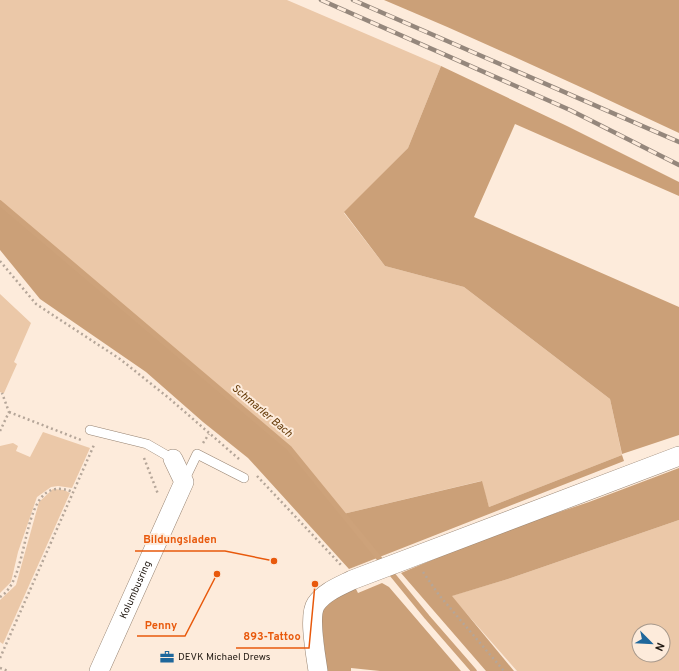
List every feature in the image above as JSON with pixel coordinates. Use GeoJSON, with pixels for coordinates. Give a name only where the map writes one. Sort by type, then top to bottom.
{"type":"FeatureCollection","features":[{"type":"Feature","properties":{"kind":"street"},"geometry":{"type":"LineString","coordinates":[[318,671],[312,616],[314,608],[324,596],[351,572],[410,558],[679,456]]}},
{"type":"Feature","properties":{"kind":"street"},"geometry":{"type":"LineString","coordinates":[[173,459],[184,482]]}},
{"type":"Feature","properties":{"kind":"street","name":"Kolumbusring"},"geometry":{"type":"LineString","coordinates":[[99,671],[184,482]]}},
{"type":"Feature","properties":{"kind":"lane"},"geometry":{"type":"LineString","coordinates":[[90,430],[148,444],[173,459]]}},
{"type":"Feature","properties":{"kind":"lane"},"geometry":{"type":"LineString","coordinates":[[184,482],[197,454],[244,478]]}},
{"type":"Feature","properties":{"kind":"path"},"geometry":{"type":"LineString","coordinates":[[0,262],[36,304],[120,359],[170,399],[242,462]]}},
{"type":"Feature","properties":{"kind":"path"},"geometry":{"type":"LineString","coordinates":[[0,431],[9,412],[2,393]]}},
{"type":"Feature","properties":{"kind":"path"},"geometry":{"type":"LineString","coordinates":[[9,412],[94,446],[100,446]]}},
{"type":"Feature","properties":{"kind":"path"},"geometry":{"type":"LineString","coordinates":[[0,658],[99,433]]}},
{"type":"Feature","properties":{"kind":"path"},"geometry":{"type":"LineString","coordinates":[[142,452],[160,498]]}},
{"type":"Feature","properties":{"kind":"path"},"geometry":{"type":"LineString","coordinates":[[253,472],[351,572]]}},
{"type":"Feature","properties":{"kind":"path"},"geometry":{"type":"LineString","coordinates":[[0,597],[14,581],[39,499],[53,488],[65,488],[74,492]]}},
{"type":"Feature","properties":{"kind":"path"},"geometry":{"type":"LineString","coordinates":[[410,558],[439,595],[504,671]]}},
{"type":"Feature","properties":{"kind":"path"},"geometry":{"type":"LineString","coordinates":[[0,649],[4,650]]}},
{"type":"Feature","properties":{"kind":"path"},"geometry":{"type":"LineString","coordinates":[[0,668],[8,671]]}},
{"type":"Feature","properties":{"kind":"shaded area"},"geometry":{"type":"Polygon","coordinates":[[[0,0],[287,0],[441,66],[408,148],[344,213],[385,266],[464,287],[610,399],[622,455],[489,507],[481,481],[343,514],[289,448],[0,203],[0,0]]]}},
{"type":"Feature","properties":{"kind":"shaded area"},"geometry":{"type":"Polygon","coordinates":[[[384,0],[679,0],[679,133],[532,65],[384,0]]]}},
{"type":"Feature","properties":{"kind":"shaded area"},"geometry":{"type":"Polygon","coordinates":[[[441,66],[567,126],[679,182],[679,196],[515,124],[474,217],[679,307],[679,435],[622,454],[610,399],[464,287],[385,266],[344,212],[408,148],[441,66]]]}},
{"type":"Feature","properties":{"kind":"shaded area"},"geometry":{"type":"Polygon","coordinates":[[[0,203],[289,448],[343,514],[482,481],[489,507],[622,455],[624,461],[349,569],[248,458],[203,422],[146,372],[40,299],[0,250],[0,203]]]}},
{"type":"Feature","properties":{"kind":"shaded area"},"geometry":{"type":"Polygon","coordinates":[[[0,294],[31,323],[14,362],[17,364],[4,393],[0,392],[0,294]]]}},
{"type":"Feature","properties":{"kind":"shaded area"},"geometry":{"type":"Polygon","coordinates":[[[43,432],[90,448],[72,488],[58,486],[51,487],[37,497],[18,552],[11,582],[0,593],[0,446],[13,443],[18,446],[16,451],[30,457],[43,432]]]}},
{"type":"Feature","properties":{"kind":"shaded area"},"geometry":{"type":"Polygon","coordinates":[[[679,468],[679,520],[508,579],[452,596],[514,671],[486,671],[401,573],[494,534],[589,502],[679,468]]]}},
{"type":"Feature","properties":{"kind":"shaded area"},"geometry":{"type":"Polygon","coordinates":[[[53,489],[64,490],[70,493],[3,644],[0,642],[0,600],[16,585],[39,502],[53,489]]]}},
{"type":"Feature","properties":{"kind":"shaded area"},"geometry":{"type":"Polygon","coordinates":[[[679,520],[679,671],[517,671],[451,596],[508,579],[679,520]]]}},
{"type":"Feature","properties":{"kind":"shaded area"},"geometry":{"type":"Polygon","coordinates":[[[382,583],[389,587],[461,671],[380,671],[351,668],[351,671],[327,671],[321,618],[326,607],[334,599],[355,587],[358,593],[382,583]]]}},
{"type":"Feature","properties":{"kind":"waterway","name":"Schmarler Bach"},"geometry":{"type":"LineString","coordinates":[[0,203],[289,448],[427,617],[474,671]]}},
{"type":"Feature","properties":{"kind":"railway"},"geometry":{"type":"LineString","coordinates":[[321,0],[570,110],[679,165]]}},
{"type":"Feature","properties":{"kind":"railway"},"geometry":{"type":"LineString","coordinates":[[353,0],[679,142]]}},
{"type":"Feature","properties":{"kind":"place","name":"Bildungsladen"},"geometry":{"type":"Point","coordinates":[274,561]}},
{"type":"Feature","properties":{"kind":"place","name":"Penny"},"geometry":{"type":"Point","coordinates":[217,574]}},
{"type":"Feature","properties":{"kind":"place","name":"893-Tattoo"},"geometry":{"type":"Point","coordinates":[315,584]}},
{"type":"Feature","properties":{"kind":"place","name":"DEVK Michael Drews"},"geometry":{"type":"Point","coordinates":[167,657]}}]}
